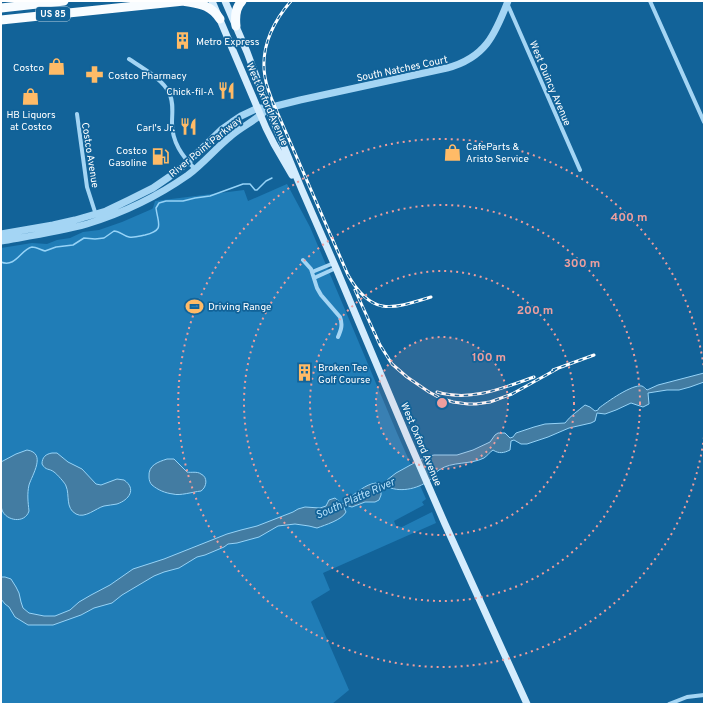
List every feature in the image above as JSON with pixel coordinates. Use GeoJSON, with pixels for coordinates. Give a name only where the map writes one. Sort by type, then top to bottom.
{"type":"FeatureCollection","features":[{"type":"Feature","properties":{"kind":"highway","name":"US 85"},"geometry":{"type":"LineString","coordinates":[[1,8],[64,1]]}},
{"type":"Feature","properties":{"kind":"highway","name":"US 85"},"geometry":{"type":"LineString","coordinates":[[1,20],[184,1]]}},
{"type":"Feature","properties":{"kind":"highway"},"geometry":{"type":"LineString","coordinates":[[184,1],[207,7],[220,19]]}},
{"type":"Feature","properties":{"kind":"highway"},"geometry":{"type":"LineString","coordinates":[[236,26],[236,10],[242,1]]}},
{"type":"Feature","properties":{"kind":"main road","name":"West Oxford Avenue"},"geometry":{"type":"LineString","coordinates":[[212,1],[274,144],[302,190]]}},
{"type":"Feature","properties":{"kind":"main road","name":"West Oxford Avenue"},"geometry":{"type":"LineString","coordinates":[[225,1],[302,190],[413,450],[527,704]]}},
{"type":"Feature","properties":{"kind":"street"},"geometry":{"type":"LineString","coordinates":[[650,1],[704,122]]}},
{"type":"Feature","properties":{"kind":"street","name":"South Natches Court"},"geometry":{"type":"LineString","coordinates":[[268,108],[462,64],[478,54],[489,42],[495,33],[508,2]]}},
{"type":"Feature","properties":{"kind":"street","name":"West Quincy Avenue"},"geometry":{"type":"LineString","coordinates":[[508,2],[580,170]]}},
{"type":"Feature","properties":{"kind":"street"},"geometry":{"type":"LineString","coordinates":[[129,59],[163,84],[169,92],[172,102],[172,129],[175,140],[180,151],[195,169]]}},
{"type":"Feature","properties":{"kind":"street","name":"River Point Parkway"},"geometry":{"type":"LineString","coordinates":[[1,241],[69,228],[97,217],[144,193],[165,180],[188,162],[227,125],[241,116],[259,112],[268,108]]}},
{"type":"Feature","properties":{"kind":"street","name":"River Point Parkway"},"geometry":{"type":"LineString","coordinates":[[1,234],[97,217],[127,209],[175,183],[195,169],[259,112]]}},
{"type":"Feature","properties":{"kind":"street","name":"Costco Avenue"},"geometry":{"type":"LineString","coordinates":[[76,114],[87,187],[97,217]]}},
{"type":"Feature","properties":{"kind":"street"},"geometry":{"type":"LineString","coordinates":[[302,260],[312,272],[321,295],[341,319],[342,327],[338,337]]}},
{"type":"Feature","properties":{"kind":"street"},"geometry":{"type":"LineString","coordinates":[[312,272],[335,265]]}},
{"type":"Feature","properties":{"kind":"street"},"geometry":{"type":"LineString","coordinates":[[314,278],[335,265]]}},
{"type":"Feature","properties":{"kind":"street"},"geometry":{"type":"LineString","coordinates":[[669,704],[687,698],[704,695]]}},
{"type":"Feature","properties":{"kind":"shaded area","name":"Broken Tee Golf Course"},"geometry":{"type":"Polygon","coordinates":[[[287,184],[310,227],[426,499],[422,502],[424,505],[394,521],[396,526],[402,527],[432,512],[436,523],[323,573],[330,590],[311,602],[349,690],[332,704],[1,704],[1,248],[32,243],[47,244],[57,240],[70,238],[83,232],[99,230],[152,209],[155,201],[244,190],[248,201],[287,184]]]}},
{"type":"Feature","properties":{"kind":"water","name":"South Platte River"},"geometry":{"type":"Polygon","coordinates":[[[704,373],[704,382],[690,387],[679,390],[648,393],[649,404],[643,407],[631,403],[605,414],[597,413],[595,421],[591,423],[569,428],[527,444],[521,444],[514,440],[511,441],[510,450],[506,452],[502,453],[493,450],[484,458],[479,460],[444,467],[427,482],[411,489],[399,490],[388,487],[381,490],[379,500],[375,502],[365,502],[352,507],[348,506],[344,508],[346,512],[344,515],[333,522],[317,528],[295,524],[278,526],[259,537],[228,544],[205,555],[197,557],[179,568],[154,576],[122,595],[112,603],[94,608],[81,615],[53,625],[28,625],[15,617],[9,607],[1,599],[1,577],[5,577],[11,579],[19,593],[23,608],[29,613],[44,616],[55,616],[70,610],[79,602],[110,585],[133,569],[164,559],[227,534],[257,526],[298,509],[305,507],[320,508],[326,506],[329,500],[335,498],[342,504],[364,487],[376,483],[379,486],[386,483],[387,480],[396,473],[425,457],[434,455],[457,455],[473,450],[490,442],[498,433],[505,433],[510,438],[516,433],[545,424],[565,423],[585,405],[595,411],[598,410],[626,390],[642,386],[647,390],[658,385],[704,373]]]}},
{"type":"Feature","properties":{"kind":"water"},"geometry":{"type":"Polygon","coordinates":[[[27,450],[36,455],[37,465],[28,488],[29,511],[24,518],[16,520],[7,517],[1,508],[1,462],[27,450]]]}},
{"type":"Feature","properties":{"kind":"water"},"geometry":{"type":"Polygon","coordinates":[[[52,453],[57,453],[68,462],[82,469],[96,484],[101,485],[117,479],[124,480],[130,487],[130,494],[125,500],[117,504],[104,506],[83,515],[76,514],[70,508],[66,485],[55,473],[45,468],[42,464],[45,456],[52,453]]]}},
{"type":"Feature","properties":{"kind":"water"},"geometry":{"type":"Polygon","coordinates":[[[167,459],[174,459],[187,472],[199,473],[203,475],[206,480],[205,487],[201,491],[176,494],[167,493],[152,485],[149,478],[150,470],[157,463],[167,459]]]}},
{"type":"Feature","properties":{"kind":"waterway"},"geometry":{"type":"LineString","coordinates":[[1,262],[11,262],[28,248],[35,247],[45,251],[56,247],[73,245],[84,238],[104,238],[114,231],[131,237],[151,233],[159,226],[156,208],[159,203],[166,201],[183,201],[210,196],[243,184],[250,184],[255,190],[257,190],[266,181],[272,178]]}},
{"type":"Feature","properties":{"kind":"railway"},"geometry":{"type":"LineString","coordinates":[[291,1],[269,36],[264,56],[266,82],[274,105],[348,275],[366,298],[375,304],[384,306],[405,305],[431,297]]}},
{"type":"Feature","properties":{"kind":"railway"},"geometry":{"type":"LineString","coordinates":[[355,290],[380,345],[392,364],[407,377],[440,398],[468,404],[490,402],[512,394],[557,369]]}},
{"type":"Feature","properties":{"kind":"railway"},"geometry":{"type":"LineString","coordinates":[[553,370],[594,355]]}},
{"type":"Feature","properties":{"kind":"railway"},"geometry":{"type":"LineString","coordinates":[[437,392],[450,395],[474,395],[499,389],[534,377]]}},
{"type":"Feature","properties":{"kind":"place","name":"Metro Express"},"geometry":{"type":"Point","coordinates":[183,41]}},
{"type":"Feature","properties":{"kind":"place","name":"Costco"},"geometry":{"type":"Point","coordinates":[57,67]}},
{"type":"Feature","properties":{"kind":"place","name":"Costco Pharmacy"},"geometry":{"type":"Point","coordinates":[95,75]}},
{"type":"Feature","properties":{"kind":"place","name":"Chick-fil-A"},"geometry":{"type":"Point","coordinates":[227,91]}},
{"type":"Feature","properties":{"kind":"place","name":"HB Liquors at Costco"},"geometry":{"type":"Point","coordinates":[31,97]}},
{"type":"Feature","properties":{"kind":"place","name":"Carl's Jr."},"geometry":{"type":"Point","coordinates":[188,127]}},
{"type":"Feature","properties":{"kind":"place","name":"CafeParts & Aristo Service"},"geometry":{"type":"Point","coordinates":[453,152]}},
{"type":"Feature","properties":{"kind":"place","name":"Costco Gasoline"},"geometry":{"type":"Point","coordinates":[160,156]}},
{"type":"Feature","properties":{"kind":"place","name":"Driving Range"},"geometry":{"type":"Point","coordinates":[195,306]}},
{"type":"Feature","properties":{"kind":"place","name":"Broken Tee Golf Course"},"geometry":{"type":"Point","coordinates":[305,373]}}]}
